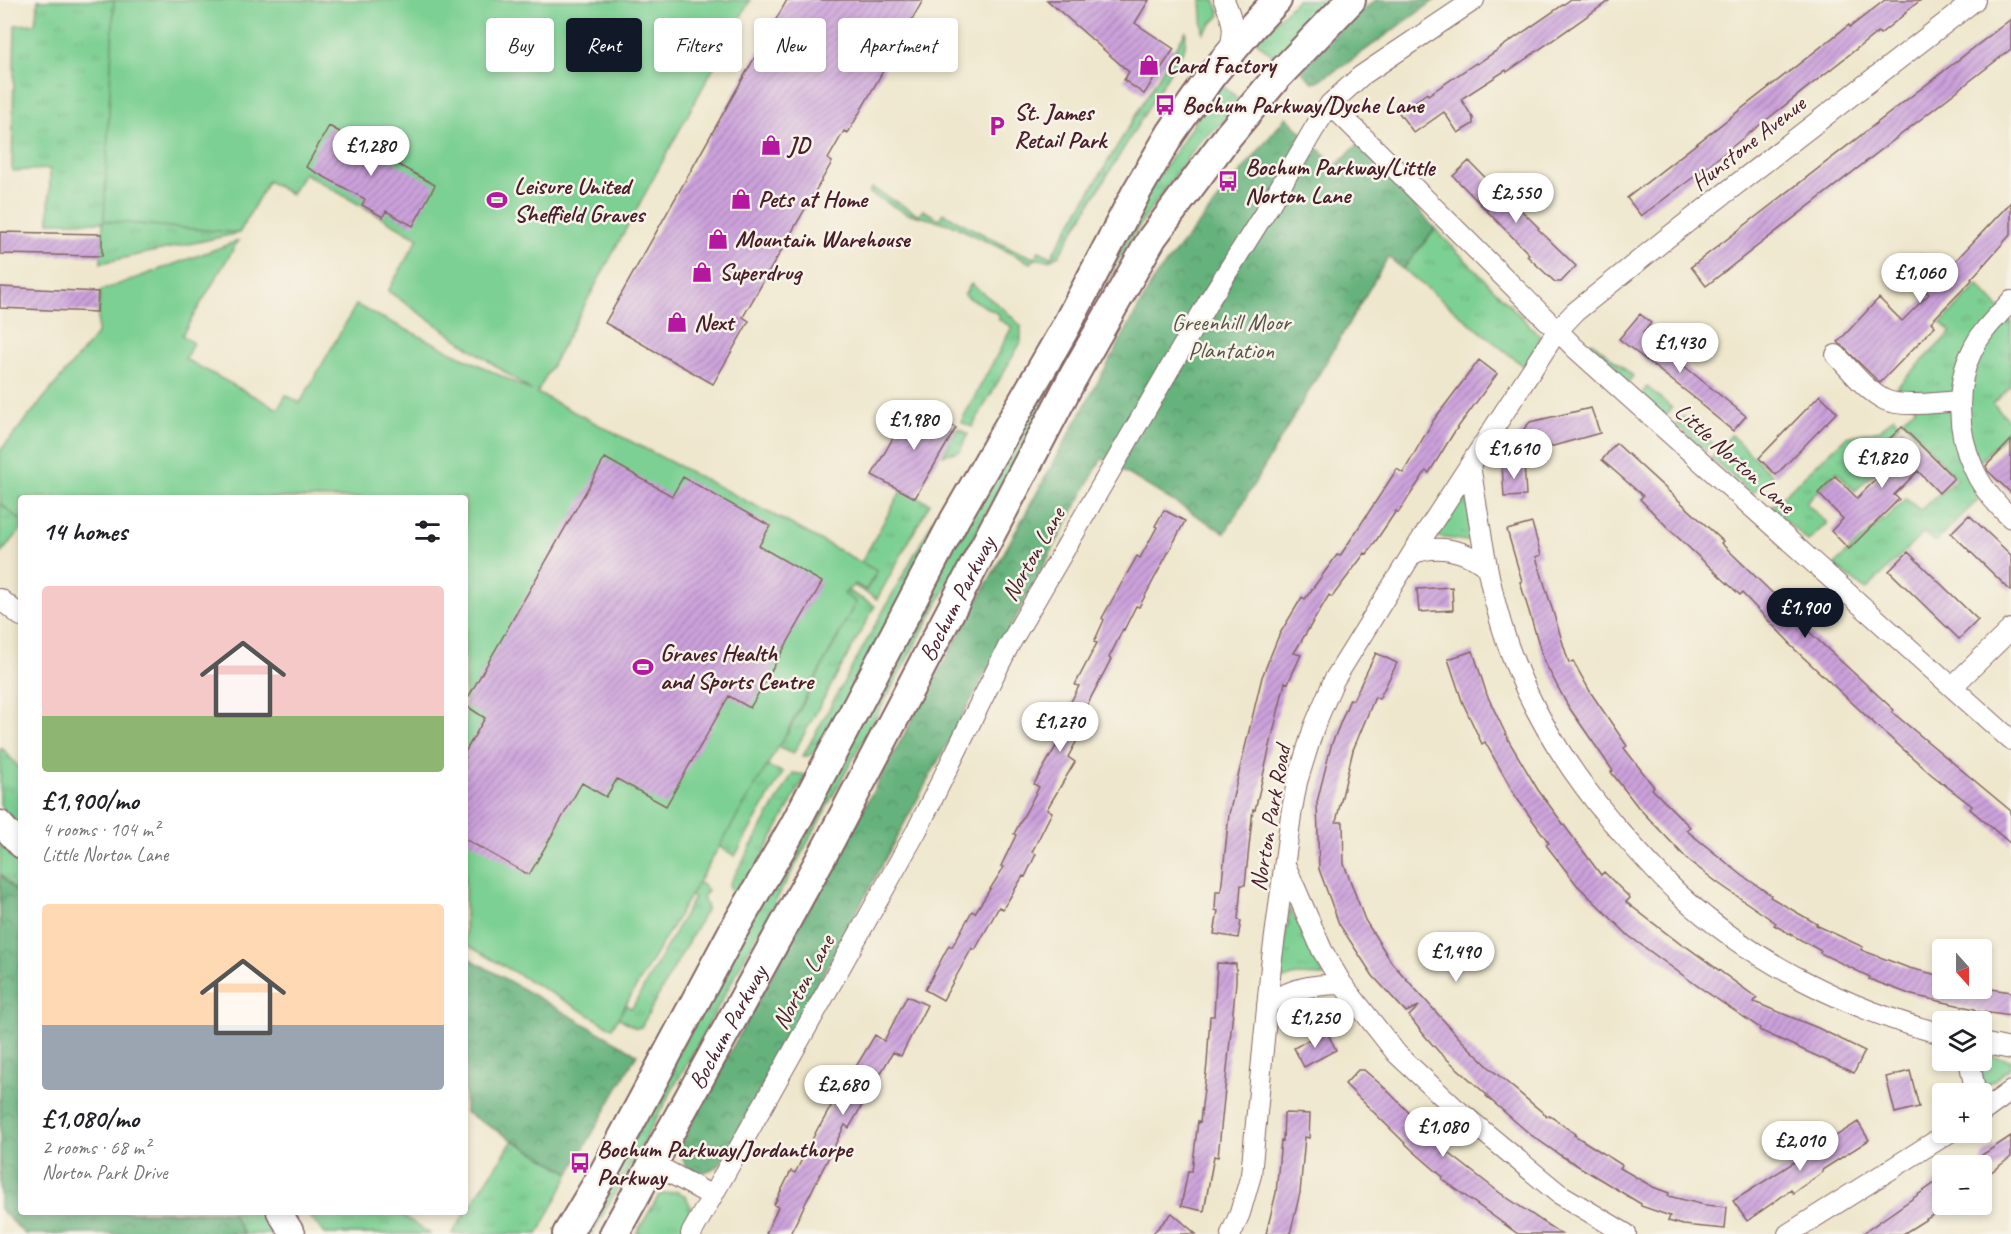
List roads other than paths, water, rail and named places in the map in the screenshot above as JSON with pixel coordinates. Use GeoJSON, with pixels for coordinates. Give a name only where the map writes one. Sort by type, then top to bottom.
{"type":"FeatureCollection","features":[{"type":"Feature","properties":{"kind":"highway","name":"Bochum Parkway"},"geometry":{"type":"LineString","coordinates":[[567,1234],[603,1174],[733,931],[794,826],[956,519],[1064,330],[1137,191],[1171,133],[1228,53],[1277,0]]}},
{"type":"Feature","properties":{"kind":"highway","name":"Bochum Parkway"},"geometry":{"type":"LineString","coordinates":[[614,1234],[827,847],[1072,379],[1146,248],[1204,167],[1242,119],[1286,66],[1351,0]]}},
{"type":"Feature","properties":{"kind":"main road"},"geometry":{"type":"LineString","coordinates":[[0,824],[18,843]]}},
{"type":"Feature","properties":{"kind":"main road"},"geometry":{"type":"LineString","coordinates":[[281,1215],[293,1234]]}},
{"type":"Feature","properties":{"kind":"street"},"geometry":{"type":"LineString","coordinates":[[1224,0],[1234,32],[1228,53]]}},
{"type":"Feature","properties":{"kind":"street","name":"Norton Lane"},"geometry":{"type":"LineString","coordinates":[[691,1234],[917,830],[1008,647],[1210,299],[1330,104],[1361,76],[1474,0]]}},
{"type":"Feature","properties":{"kind":"street","name":"Hunstone Avenue"},"geometry":{"type":"LineString","coordinates":[[1557,331],[1575,312],[1667,238],[1975,0]]}},
{"type":"Feature","properties":{"kind":"street","name":"Little Norton Lane"},"geometry":{"type":"LineString","coordinates":[[1330,104],[1557,331],[2011,740]]}},
{"type":"Feature","properties":{"kind":"street"},"geometry":{"type":"LineString","coordinates":[[2011,301],[1986,327],[1971,352],[1963,377],[1960,401],[1964,435],[1972,467],[1986,491],[2011,518]]}},
{"type":"Feature","properties":{"kind":"street","name":"Norton Park Road"},"geometry":{"type":"LineString","coordinates":[[1231,1234],[1251,1175],[1267,1005],[1285,865],[1297,782],[1314,727],[1335,680],[1412,554],[1557,331]]}},
{"type":"Feature","properties":{"kind":"street"},"geometry":{"type":"LineString","coordinates":[[1836,355],[1870,391],[1886,400],[1898,404],[1960,401]]}},
{"type":"Feature","properties":{"kind":"street"},"geometry":{"type":"LineString","coordinates":[[1470,465],[1486,566],[1514,663],[1565,761],[1600,807],[1646,861],[1681,896],[1739,942],[1793,975],[1877,1013],[1932,1031]]}},
{"type":"Feature","properties":{"kind":"street"},"geometry":{"type":"LineString","coordinates":[[1412,554],[1429,549],[1450,549],[1473,557],[1486,566]]}},
{"type":"Feature","properties":{"kind":"street"},"geometry":{"type":"LineString","coordinates":[[0,599],[18,614]]}},
{"type":"Feature","properties":{"kind":"street"},"geometry":{"type":"LineString","coordinates":[[1952,687],[2011,629]]}},
{"type":"Feature","properties":{"kind":"street"},"geometry":{"type":"LineString","coordinates":[[1285,865],[1322,950],[1342,984],[1397,1054],[1447,1100],[1558,1192],[1626,1234]]}},
{"type":"Feature","properties":{"kind":"street"},"geometry":{"type":"LineString","coordinates":[[1267,1005],[1284,993],[1304,987],[1342,984]]}},
{"type":"Feature","properties":{"kind":"street"},"geometry":{"type":"LineString","coordinates":[[1992,1044],[2011,1049]]}},
{"type":"Feature","properties":{"kind":"street"},"geometry":{"type":"LineString","coordinates":[[1992,1105],[2011,1091]]}},
{"type":"Feature","properties":{"kind":"street"},"geometry":{"type":"LineString","coordinates":[[1788,1234],[1933,1143]]}},
{"type":"Feature","properties":{"kind":"street"},"geometry":{"type":"LineString","coordinates":[[654,1164],[712,1196]]}},
{"type":"Feature","properties":{"kind":"place","name":"Card Factory"},"geometry":{"type":"Point","coordinates":[1149,65]}},
{"type":"Feature","properties":{"kind":"place","name":"Bochum Parkway/Dyche Lane"},"geometry":{"type":"Point","coordinates":[1165,105]}},
{"type":"Feature","properties":{"kind":"place","name":"St. James Retail Park"},"geometry":{"type":"Point","coordinates":[997,126]}},
{"type":"Feature","properties":{"kind":"place","name":"JD"},"geometry":{"type":"Point","coordinates":[771,145]}},
{"type":"Feature","properties":{"kind":"place","name":"Bochum Parkway/Little Norton Lane"},"geometry":{"type":"Point","coordinates":[1228,181]}},
{"type":"Feature","properties":{"kind":"place","name":"Pets at Home"},"geometry":{"type":"Point","coordinates":[741,199]}},
{"type":"Feature","properties":{"kind":"place","name":"Leisure United Sheffield Graves"},"geometry":{"type":"Point","coordinates":[497,200]}},
{"type":"Feature","properties":{"kind":"place","name":"Mountain Warehouse"},"geometry":{"type":"Point","coordinates":[718,239]}},
{"type":"Feature","properties":{"kind":"place","name":"Superdrug"},"geometry":{"type":"Point","coordinates":[702,272]}},
{"type":"Feature","properties":{"kind":"place","name":"Next"},"geometry":{"type":"Point","coordinates":[677,322]}},
{"type":"Feature","properties":{"kind":"place","name":"Graves Health and Sports Centre"},"geometry":{"type":"Point","coordinates":[643,667]}},
{"type":"Feature","properties":{"kind":"place","name":"Bochum Parkway/Jordanthorpe Parkway"},"geometry":{"type":"Point","coordinates":[580,1163]}},
{"type":"Feature","properties":{"kind":"park label","name":"Greenhill Moor Plantation"},"geometry":{"type":"Point","coordinates":[1231,336]}}]}
